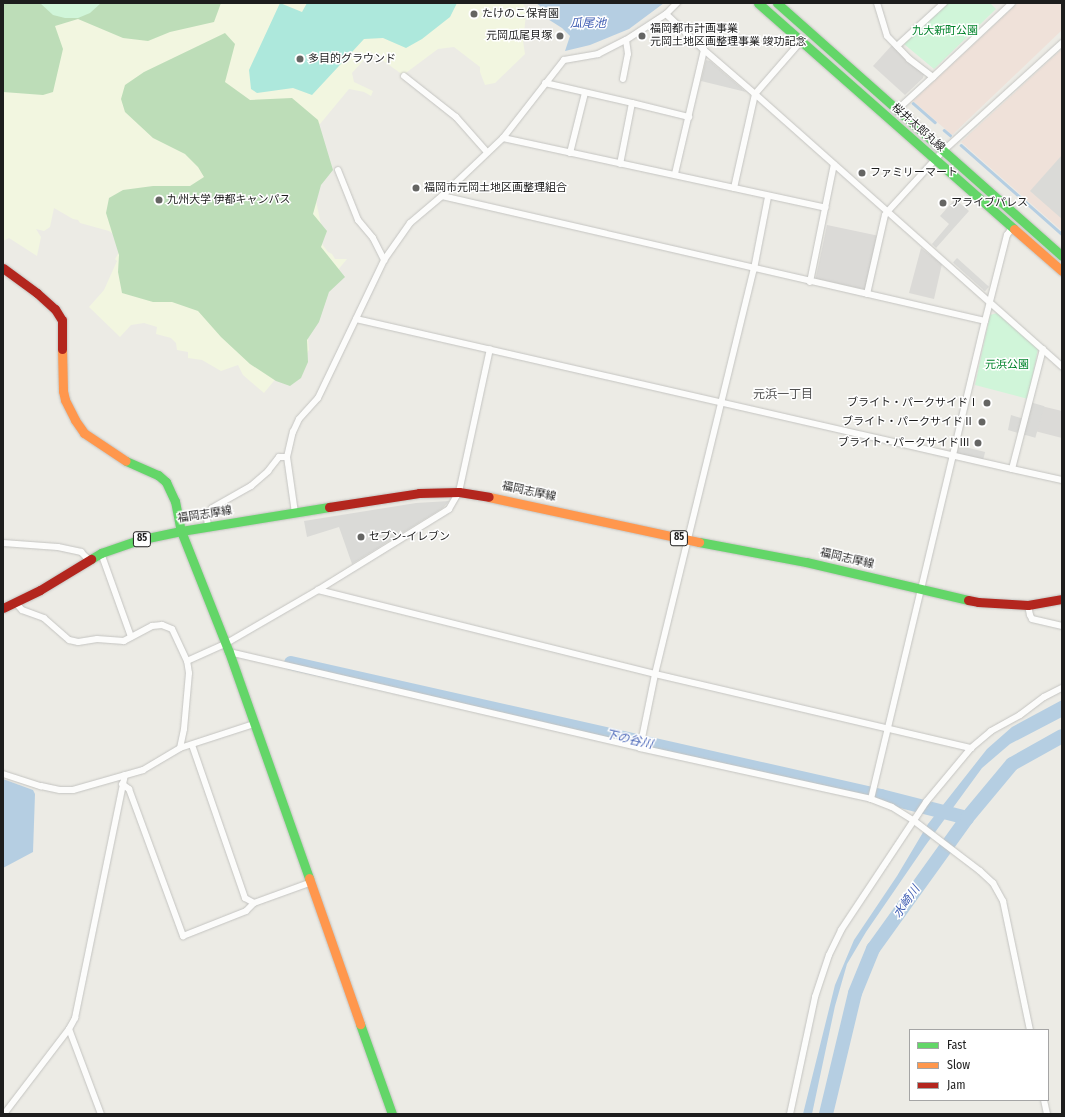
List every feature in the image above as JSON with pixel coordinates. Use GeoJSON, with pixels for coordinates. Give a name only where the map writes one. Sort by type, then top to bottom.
{"type":"FeatureCollection","features":[{"type":"Feature","properties":{"kind":"main road","name":"桜井太郎丸線"},"geometry":{"type":"LineString","coordinates":[[758,3],[802,40],[1062,271]]}},
{"type":"Feature","properties":{"kind":"main road","name":"桜井太郎丸線"},"geometry":{"type":"LineString","coordinates":[[777,3],[1062,256]]}},
{"type":"Feature","properties":{"kind":"main road"},"geometry":{"type":"LineString","coordinates":[[3,268],[37,293],[55,309],[62,320],[63,391],[65,400],[75,420],[84,433],[103,448],[124,460],[158,475],[166,482],[175,501],[181,531],[227,648],[392,1114]]}},
{"type":"Feature","properties":{"kind":"main road","name":"福岡志摩線"},"geometry":{"type":"LineString","coordinates":[[3,608],[16,603],[101,552],[138,540],[208,526],[419,493],[459,492],[508,500],[689,540],[806,562],[978,602],[1028,604],[1062,599]]}},
{"type":"Feature","properties":{"kind":"street"},"geometry":{"type":"LineString","coordinates":[[295,513],[287,457],[288,445],[299,419],[318,398],[384,260],[410,223],[442,196],[503,138],[564,60],[598,54],[626,40],[666,14],[677,3]]}},
{"type":"Feature","properties":{"kind":"street"},"geometry":{"type":"LineString","coordinates":[[876,3],[887,36],[909,59],[933,77]]}},
{"type":"Feature","properties":{"kind":"street"},"geometry":{"type":"LineString","coordinates":[[897,46],[944,3]]}},
{"type":"Feature","properties":{"kind":"street"},"geometry":{"type":"LineString","coordinates":[[898,109],[1012,3]]}},
{"type":"Feature","properties":{"kind":"street"},"geometry":{"type":"LineString","coordinates":[[666,14],[704,50],[888,211],[1062,367]]}},
{"type":"Feature","properties":{"kind":"street"},"geometry":{"type":"LineString","coordinates":[[622,79],[628,54],[626,40]]}},
{"type":"Feature","properties":{"kind":"street"},"geometry":{"type":"LineString","coordinates":[[734,188],[755,94],[802,40]]}},
{"type":"Feature","properties":{"kind":"street"},"geometry":{"type":"LineString","coordinates":[[867,294],[885,216],[888,211],[943,151],[1062,43]]}},
{"type":"Feature","properties":{"kind":"street"},"geometry":{"type":"LineString","coordinates":[[675,174],[704,50]]}},
{"type":"Feature","properties":{"kind":"street"},"geometry":{"type":"LineString","coordinates":[[404,76],[456,117],[487,152]]}},
{"type":"Feature","properties":{"kind":"street"},"geometry":{"type":"LineString","coordinates":[[545,83],[689,117]]}},
{"type":"Feature","properties":{"kind":"street"},"geometry":{"type":"LineString","coordinates":[[570,153],[585,93]]}},
{"type":"Feature","properties":{"kind":"street"},"geometry":{"type":"LineString","coordinates":[[620,164],[632,103]]}},
{"type":"Feature","properties":{"kind":"street"},"geometry":{"type":"LineString","coordinates":[[503,138],[620,164],[675,174],[768,197],[826,208]]}},
{"type":"Feature","properties":{"kind":"street"},"geometry":{"type":"LineString","coordinates":[[810,282],[834,164]]}},
{"type":"Feature","properties":{"kind":"street"},"geometry":{"type":"LineString","coordinates":[[338,170],[358,220],[373,238],[384,260]]}},
{"type":"Feature","properties":{"kind":"street"},"geometry":{"type":"LineString","coordinates":[[442,196],[810,282],[985,321]]}},
{"type":"Feature","properties":{"kind":"street"},"geometry":{"type":"LineString","coordinates":[[640,748],[720,402],[754,269],[768,197]]}},
{"type":"Feature","properties":{"kind":"street"},"geometry":{"type":"LineString","coordinates":[[871,796],[889,729],[985,321],[1007,235],[1012,228]]}},
{"type":"Feature","properties":{"kind":"street"},"geometry":{"type":"LineString","coordinates":[[356,319],[1062,480]]}},
{"type":"Feature","properties":{"kind":"street"},"geometry":{"type":"LineString","coordinates":[[187,660],[227,648],[450,509],[459,492],[490,349]]}},
{"type":"Feature","properties":{"kind":"street"},"geometry":{"type":"LineString","coordinates":[[1012,469],[1043,349]]}},
{"type":"Feature","properties":{"kind":"street"},"geometry":{"type":"LineString","coordinates":[[208,526],[207,518],[212,508],[251,486],[268,471],[279,457],[287,457]]}},
{"type":"Feature","properties":{"kind":"street"},"geometry":{"type":"LineString","coordinates":[[3,543],[58,547],[81,552],[88,559]]}},
{"type":"Feature","properties":{"kind":"street"},"geometry":{"type":"LineString","coordinates":[[101,552],[131,637]]}},
{"type":"Feature","properties":{"kind":"street"},"geometry":{"type":"LineString","coordinates":[[318,590],[656,674],[971,748]]}},
{"type":"Feature","properties":{"kind":"street"},"geometry":{"type":"LineString","coordinates":[[16,603],[22,610],[44,618],[69,640],[78,642],[97,638],[124,641],[152,626],[162,625],[172,629],[187,660],[189,673],[184,730],[180,748]]}},
{"type":"Feature","properties":{"kind":"street"},"geometry":{"type":"LineString","coordinates":[[1028,604],[1032,619],[1062,626]]}},
{"type":"Feature","properties":{"kind":"street"},"geometry":{"type":"LineString","coordinates":[[227,648],[640,748],[871,796],[892,807],[915,822],[980,871],[993,884],[1003,901],[1030,1029]]}},
{"type":"Feature","properties":{"kind":"street"},"geometry":{"type":"LineString","coordinates":[[790,1114],[815,997],[829,955],[841,930],[915,822],[920,810],[971,748],[991,731],[1020,714],[1044,697],[1062,688]]}},
{"type":"Feature","properties":{"kind":"street"},"geometry":{"type":"LineString","coordinates":[[3,774],[41,786],[60,790],[73,790],[143,770],[180,748],[254,724]]}},
{"type":"Feature","properties":{"kind":"street"},"geometry":{"type":"LineString","coordinates":[[192,745],[245,898],[254,903]]}},
{"type":"Feature","properties":{"kind":"street"},"geometry":{"type":"LineString","coordinates":[[4,1114],[69,1029],[75,1018],[125,775]]}},
{"type":"Feature","properties":{"kind":"street"},"geometry":{"type":"LineString","coordinates":[[122,784],[129,789],[183,936],[246,911],[254,903],[310,883]]}},
{"type":"Feature","properties":{"kind":"street"},"geometry":{"type":"LineString","coordinates":[[69,1029],[101,1114]]}},
{"type":"Feature","properties":{"kind":"street"},"geometry":{"type":"LineString","coordinates":[[1044,1101],[1047,1114]]}},
{"type":"Feature","properties":{"kind":"shaded area","name":"九州大学 伊都キャンパス"},"geometry":{"type":"Polygon","coordinates":[[[3,3],[523,3],[528,13],[526,15],[523,41],[525,54],[495,83],[485,85],[480,72],[480,67],[454,47],[438,49],[403,75],[371,52],[352,73],[354,82],[373,91],[371,96],[364,92],[349,89],[320,124],[291,107],[326,159],[331,163],[314,191],[323,234],[322,244],[335,259],[347,259],[337,271],[301,325],[308,338],[309,350],[307,353],[301,348],[264,393],[243,375],[238,365],[221,371],[202,360],[188,358],[188,352],[177,350],[176,343],[171,338],[156,334],[157,327],[144,323],[131,325],[120,337],[89,307],[104,290],[117,261],[115,259],[125,242],[109,231],[80,223],[78,220],[73,219],[54,208],[50,227],[44,231],[36,229],[41,237],[37,256],[9,238],[3,241],[3,3]]]}},
{"type":"Feature","properties":{"kind":"shaded area","name":"多目的グラウンド"},"geometry":{"type":"Polygon","coordinates":[[[280,3],[302,12],[307,3],[457,3],[450,17],[422,39],[406,48],[383,38],[364,39],[312,95],[293,88],[257,93],[251,89],[249,70],[280,3]]]}},
{"type":"Feature","properties":{"kind":"shaded area"},"geometry":{"type":"Polygon","coordinates":[[[1018,3],[1062,3],[1062,30],[952,135],[913,101],[1018,3]]]}},
{"type":"Feature","properties":{"kind":"shaded area"},"geometry":{"type":"Polygon","coordinates":[[[892,45],[924,73],[923,78],[905,95],[873,66],[892,45]]]}},
{"type":"Feature","properties":{"kind":"shaded area"},"geometry":{"type":"Polygon","coordinates":[[[1062,49],[1062,231],[961,142],[1062,49]]]}},
{"type":"Feature","properties":{"kind":"shaded area"},"geometry":{"type":"Polygon","coordinates":[[[706,60],[710,61],[746,92],[701,81],[706,60]]]}},
{"type":"Feature","properties":{"kind":"shaded area"},"geometry":{"type":"Polygon","coordinates":[[[1062,155],[1062,219],[1030,191],[1062,155]]]}},
{"type":"Feature","properties":{"kind":"shaded area"},"geometry":{"type":"Polygon","coordinates":[[[955,199],[969,211],[936,248],[932,244],[949,224],[940,216],[955,199]]]}},
{"type":"Feature","properties":{"kind":"shaded area"},"geometry":{"type":"Polygon","coordinates":[[[827,225],[877,236],[865,289],[816,279],[827,225]]]}},
{"type":"Feature","properties":{"kind":"shaded area"},"geometry":{"type":"Polygon","coordinates":[[[921,248],[942,264],[934,299],[909,293],[921,248]]]}},
{"type":"Feature","properties":{"kind":"shaded area"},"geometry":{"type":"Polygon","coordinates":[[[957,258],[989,287],[985,291],[953,262],[957,258]]]}},
{"type":"Feature","properties":{"kind":"shaded area"},"geometry":{"type":"Polygon","coordinates":[[[1030,402],[1044,406],[1035,438],[1021,434],[1030,402]]]}},
{"type":"Feature","properties":{"kind":"shaded area"},"geometry":{"type":"Polygon","coordinates":[[[1033,404],[1062,411],[1062,438],[1027,429],[1033,404]]]}},
{"type":"Feature","properties":{"kind":"shaded area"},"geometry":{"type":"Polygon","coordinates":[[[1011,415],[1024,419],[1021,434],[1008,430],[1011,415]]]}},
{"type":"Feature","properties":{"kind":"shaded area"},"geometry":{"type":"Polygon","coordinates":[[[957,445],[985,452],[982,463],[954,456],[957,445]]]}},
{"type":"Feature","properties":{"kind":"shaded area"},"geometry":{"type":"Polygon","coordinates":[[[449,501],[443,508],[352,564],[339,527],[307,537],[304,521],[416,503],[449,501]]]}},
{"type":"Feature","properties":{"kind":"green space"},"geometry":{"type":"Polygon","coordinates":[[[3,3],[221,3],[214,22],[170,32],[148,41],[123,38],[78,19],[55,26],[63,49],[53,92],[43,95],[3,92],[3,3]]]}},
{"type":"Feature","properties":{"kind":"green space"},"geometry":{"type":"Polygon","coordinates":[[[40,3],[101,3],[90,13],[78,18],[65,18],[53,15],[40,3]]]}},
{"type":"Feature","properties":{"kind":"green space","name":"九大新町公園"},"geometry":{"type":"Polygon","coordinates":[[[947,3],[990,3],[996,9],[934,69],[904,44],[904,42],[947,3]]]}},
{"type":"Feature","properties":{"kind":"green space"},"geometry":{"type":"Polygon","coordinates":[[[225,33],[235,44],[225,82],[250,100],[292,98],[318,120],[333,170],[321,185],[313,214],[327,231],[321,247],[345,277],[329,292],[319,322],[307,340],[308,362],[301,378],[290,386],[276,381],[250,364],[221,337],[198,311],[172,302],[153,302],[122,293],[118,272],[119,255],[106,213],[109,198],[123,190],[153,186],[190,186],[204,177],[198,167],[185,154],[153,138],[125,112],[121,99],[125,85],[144,72],[225,33]]]}},
{"type":"Feature","properties":{"kind":"green space","name":"元浜公園"},"geometry":{"type":"Polygon","coordinates":[[[997,313],[1038,349],[1028,399],[975,385],[990,315],[997,313]]]}},
{"type":"Feature","properties":{"kind":"water","name":"瓜尾池"},"geometry":{"type":"Polygon","coordinates":[[[536,3],[664,3],[629,29],[590,45],[565,51],[570,36],[562,28],[543,16],[540,6],[536,3]]]}},
{"type":"Feature","properties":{"kind":"water"},"geometry":{"type":"Polygon","coordinates":[[[1062,700],[1062,717],[1010,744],[982,768],[925,846],[866,932],[847,964],[835,1006],[812,1114],[803,1114],[835,985],[854,940],[897,876],[928,824],[987,749],[1012,727],[1062,700]]]}},
{"type":"Feature","properties":{"kind":"water"},"geometry":{"type":"Polygon","coordinates":[[[3,779],[33,790],[35,794],[33,852],[3,868],[3,779]]]}},
{"type":"Feature","properties":{"kind":"waterway"},"geometry":{"type":"LineString","coordinates":[[913,103],[935,122]]}},
{"type":"Feature","properties":{"kind":"waterway"},"geometry":{"type":"LineString","coordinates":[[944,130],[950,135]]}},
{"type":"Feature","properties":{"kind":"waterway"},"geometry":{"type":"LineString","coordinates":[[961,145],[1062,234]]}},
{"type":"Feature","properties":{"kind":"waterway","name":"下の谷川"},"geometry":{"type":"LineString","coordinates":[[291,663],[881,796],[967,818]]}},
{"type":"Feature","properties":{"kind":"waterway","name":"水崎川"},"geometry":{"type":"LineString","coordinates":[[826,1114],[855,993],[873,949],[967,818],[1012,764],[1062,736]]}},
{"type":"Feature","properties":{"kind":"traffic: fast"},"geometry":{"type":"LineString","coordinates":[[758,3],[1014,229]]}},
{"type":"Feature","properties":{"kind":"traffic: fast"},"geometry":{"type":"LineString","coordinates":[[777,3],[1062,256]]}},
{"type":"Feature","properties":{"kind":"traffic: fast"},"geometry":{"type":"LineString","coordinates":[[126,461],[158,475],[166,482],[175,501],[181,531],[229,652],[309,878]]}},
{"type":"Feature","properties":{"kind":"traffic: fast"},"geometry":{"type":"LineString","coordinates":[[91,559],[101,553],[138,540],[181,531],[329,507]]}},
{"type":"Feature","properties":{"kind":"traffic: fast"},"geometry":{"type":"LineString","coordinates":[[699,542],[806,562],[968,600]]}},
{"type":"Feature","properties":{"kind":"traffic: fast"},"geometry":{"type":"LineString","coordinates":[[360,1024],[392,1114]]}},
{"type":"Feature","properties":{"kind":"traffic: slow"},"geometry":{"type":"LineString","coordinates":[[1014,229],[1062,271]]}},
{"type":"Feature","properties":{"kind":"traffic: slow"},"geometry":{"type":"LineString","coordinates":[[62,349],[63,391],[65,400],[75,420],[84,433],[126,461]]}},
{"type":"Feature","properties":{"kind":"traffic: slow"},"geometry":{"type":"LineString","coordinates":[[489,497],[699,542]]}},
{"type":"Feature","properties":{"kind":"traffic: slow"},"geometry":{"type":"LineString","coordinates":[[309,878],[360,1024]]}},
{"type":"Feature","properties":{"kind":"traffic: jam"},"geometry":{"type":"LineString","coordinates":[[3,268],[37,293],[55,309],[62,320],[62,349]]}},
{"type":"Feature","properties":{"kind":"traffic: jam"},"geometry":{"type":"LineString","coordinates":[[329,507],[419,493],[459,492],[489,497]]}},
{"type":"Feature","properties":{"kind":"traffic: jam"},"geometry":{"type":"LineString","coordinates":[[3,608],[40,590],[91,559]]}},
{"type":"Feature","properties":{"kind":"traffic: jam"},"geometry":{"type":"LineString","coordinates":[[968,600],[1028,605],[1062,599]]}},
{"type":"Feature","properties":{"kind":"place","name":"たけのこ保育園"},"geometry":{"type":"Point","coordinates":[474,14]}},
{"type":"Feature","properties":{"kind":"place","name":"元岡瓜尾貝塚"},"geometry":{"type":"Point","coordinates":[560,36]}},
{"type":"Feature","properties":{"kind":"place","name":"福岡都市計画事業 元岡土地区画整理事業 竣功記念"},"geometry":{"type":"Point","coordinates":[642,36]}},
{"type":"Feature","properties":{"kind":"place","name":"多目的グラウンド"},"geometry":{"type":"Point","coordinates":[300,59]}},
{"type":"Feature","properties":{"kind":"place","name":"ファミリーマート"},"geometry":{"type":"Point","coordinates":[862,173]}},
{"type":"Feature","properties":{"kind":"place","name":"福岡市元岡土地区画整理組合"},"geometry":{"type":"Point","coordinates":[416,188]}},
{"type":"Feature","properties":{"kind":"place","name":"九州大学 伊都キャンパス"},"geometry":{"type":"Point","coordinates":[159,200]}},
{"type":"Feature","properties":{"kind":"place","name":"アライブパレス"},"geometry":{"type":"Point","coordinates":[943,203]}},
{"type":"Feature","properties":{"kind":"place","name":"ブライト・パークサイドⅠ"},"geometry":{"type":"Point","coordinates":[987,403]}},
{"type":"Feature","properties":{"kind":"place","name":"ブライト・パークサイドⅡ"},"geometry":{"type":"Point","coordinates":[982,422]}},
{"type":"Feature","properties":{"kind":"place","name":"ブライト・パークサイドⅢ"},"geometry":{"type":"Point","coordinates":[978,443]}},
{"type":"Feature","properties":{"kind":"place","name":"セブン-イレブン"},"geometry":{"type":"Point","coordinates":[361,537]}},
{"type":"Feature","properties":{"kind":"district","name":"元浜一丁目"},"geometry":{"type":"Point","coordinates":[783,395]}}]}
